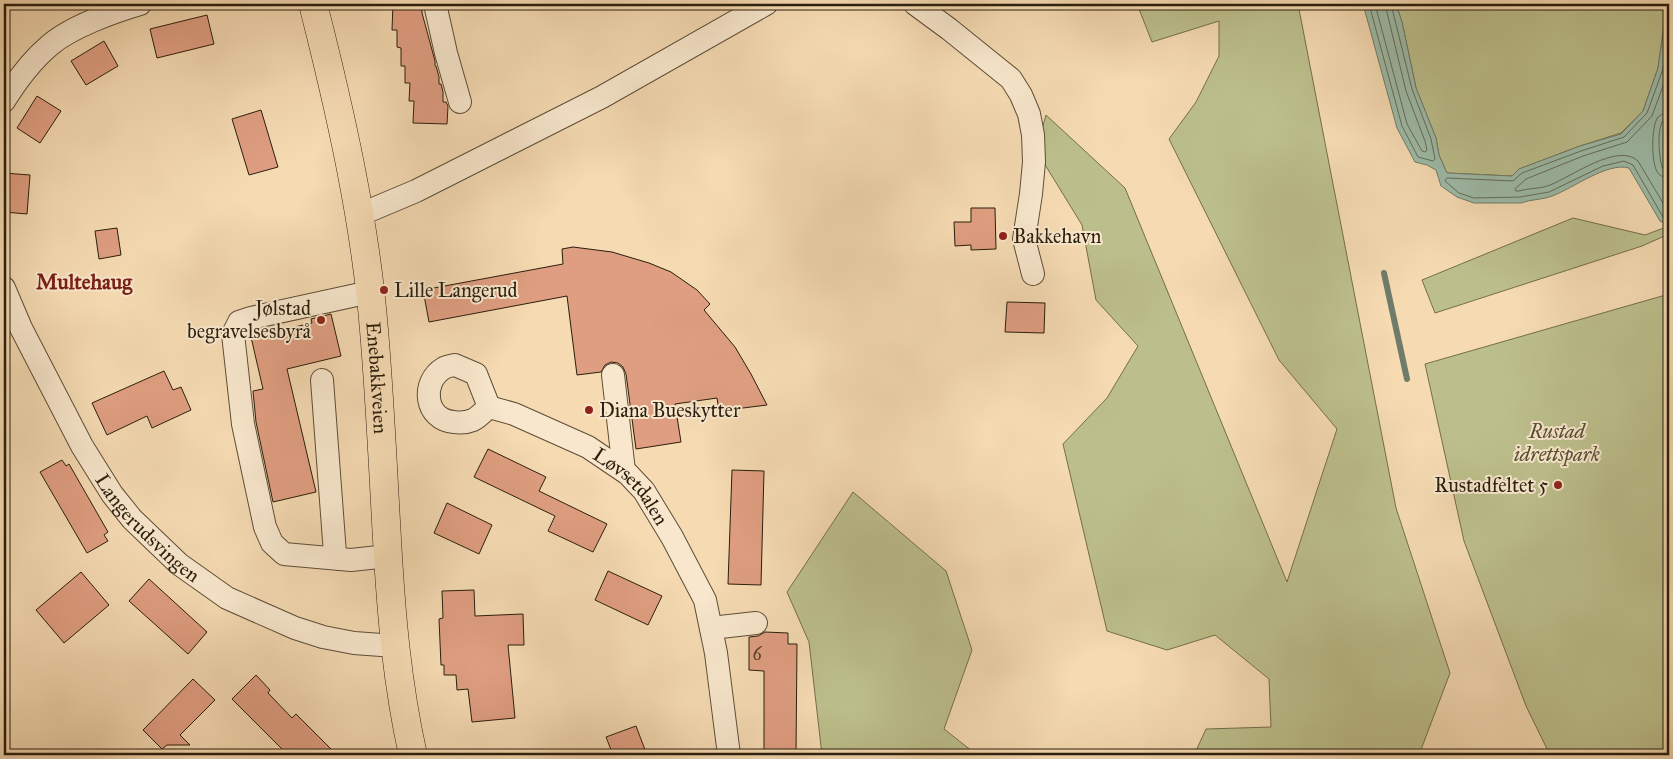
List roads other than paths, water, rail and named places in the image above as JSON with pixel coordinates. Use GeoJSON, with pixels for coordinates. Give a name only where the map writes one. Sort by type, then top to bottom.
{"type":"FeatureCollection","features":[{"type":"Feature","properties":{"kind":"main road","name":"Enebakkveien"},"geometry":{"type":"LineString","coordinates":[[313,4],[345,140],[359,215],[370,292],[395,646],[403,704],[413,755]]}},
{"type":"Feature","properties":{"kind":"street"},"geometry":{"type":"LineString","coordinates":[[4,101],[21,74],[50,44],[80,26],[122,9],[140,4]]}},
{"type":"Feature","properties":{"kind":"street"},"geometry":{"type":"LineString","coordinates":[[435,4],[460,102]]}},
{"type":"Feature","properties":{"kind":"street"},"geometry":{"type":"LineString","coordinates":[[359,215],[416,191],[602,97],[766,4]]}},
{"type":"Feature","properties":{"kind":"street"},"geometry":{"type":"LineString","coordinates":[[915,4],[1011,79],[1021,95],[1029,114],[1033,135],[1034,162],[1024,239],[1033,274]]}},
{"type":"Feature","properties":{"kind":"street","name":"Langerudsvingen"},"geometry":{"type":"LineString","coordinates":[[4,288],[21,328],[82,446],[112,494],[132,519],[179,564],[227,598],[295,628],[323,637],[354,643],[395,646]]}},
{"type":"Feature","properties":{"kind":"street"},"geometry":{"type":"LineString","coordinates":[[370,292],[245,320],[239,322],[234,334],[243,424],[265,527],[272,543],[284,554],[351,560],[388,556]]}},
{"type":"Feature","properties":{"kind":"street"},"geometry":{"type":"LineString","coordinates":[[613,375],[624,471]]}},
{"type":"Feature","properties":{"kind":"street"},"geometry":{"type":"LineString","coordinates":[[322,380],[335,554],[340,559]]}},
{"type":"Feature","properties":{"kind":"street","name":"Løvsetdalen"},"geometry":{"type":"LineString","coordinates":[[489,408],[514,414],[588,447],[624,471],[644,491],[672,537],[705,600],[716,653],[729,755]]}},
{"type":"Feature","properties":{"kind":"street"},"geometry":{"type":"LineString","coordinates":[[711,628],[756,623]]}},
{"type":"Feature","properties":{"kind":"water"},"geometry":{"type":"Polygon","coordinates":[[[1363,4],[1396,4],[1402,22],[1416,88],[1436,138],[1439,155],[1447,173],[1512,176],[1519,169],[1580,146],[1621,134],[1643,111],[1658,68],[1667,4],[1669,4],[1669,117],[1664,141],[1669,174],[1669,223],[1660,221],[1629,168],[1620,167],[1601,172],[1552,196],[1521,203],[1474,203],[1457,197],[1441,186],[1436,170],[1415,162],[1397,128],[1363,4]]]}},
{"type":"Feature","properties":{"kind":"waterway"},"geometry":{"type":"LineString","coordinates":[[1384,273],[1407,379]]}},
{"type":"Feature","properties":{"kind":"place","name":"Bakkehavn"},"geometry":{"type":"Point","coordinates":[1003,236]}},
{"type":"Feature","properties":{"kind":"place","name":"Lille Langerud"},"geometry":{"type":"Point","coordinates":[384,290]}},
{"type":"Feature","properties":{"kind":"place","name":"Jølstad begravelsesbyrå"},"geometry":{"type":"Point","coordinates":[321,320]}},
{"type":"Feature","properties":{"kind":"place","name":"Diana Bueskytter"},"geometry":{"type":"Point","coordinates":[589,410]}},
{"type":"Feature","properties":{"kind":"place","name":"Rustadfeltet 5"},"geometry":{"type":"Point","coordinates":[1558,485]}},
{"type":"Feature","properties":{"kind":"district","name":"Multehaug"},"geometry":{"type":"Point","coordinates":[84,282]}},
{"type":"Feature","properties":{"kind":"park label","name":"Rustad idrettspark"},"geometry":{"type":"Point","coordinates":[1557,442]}}]}
